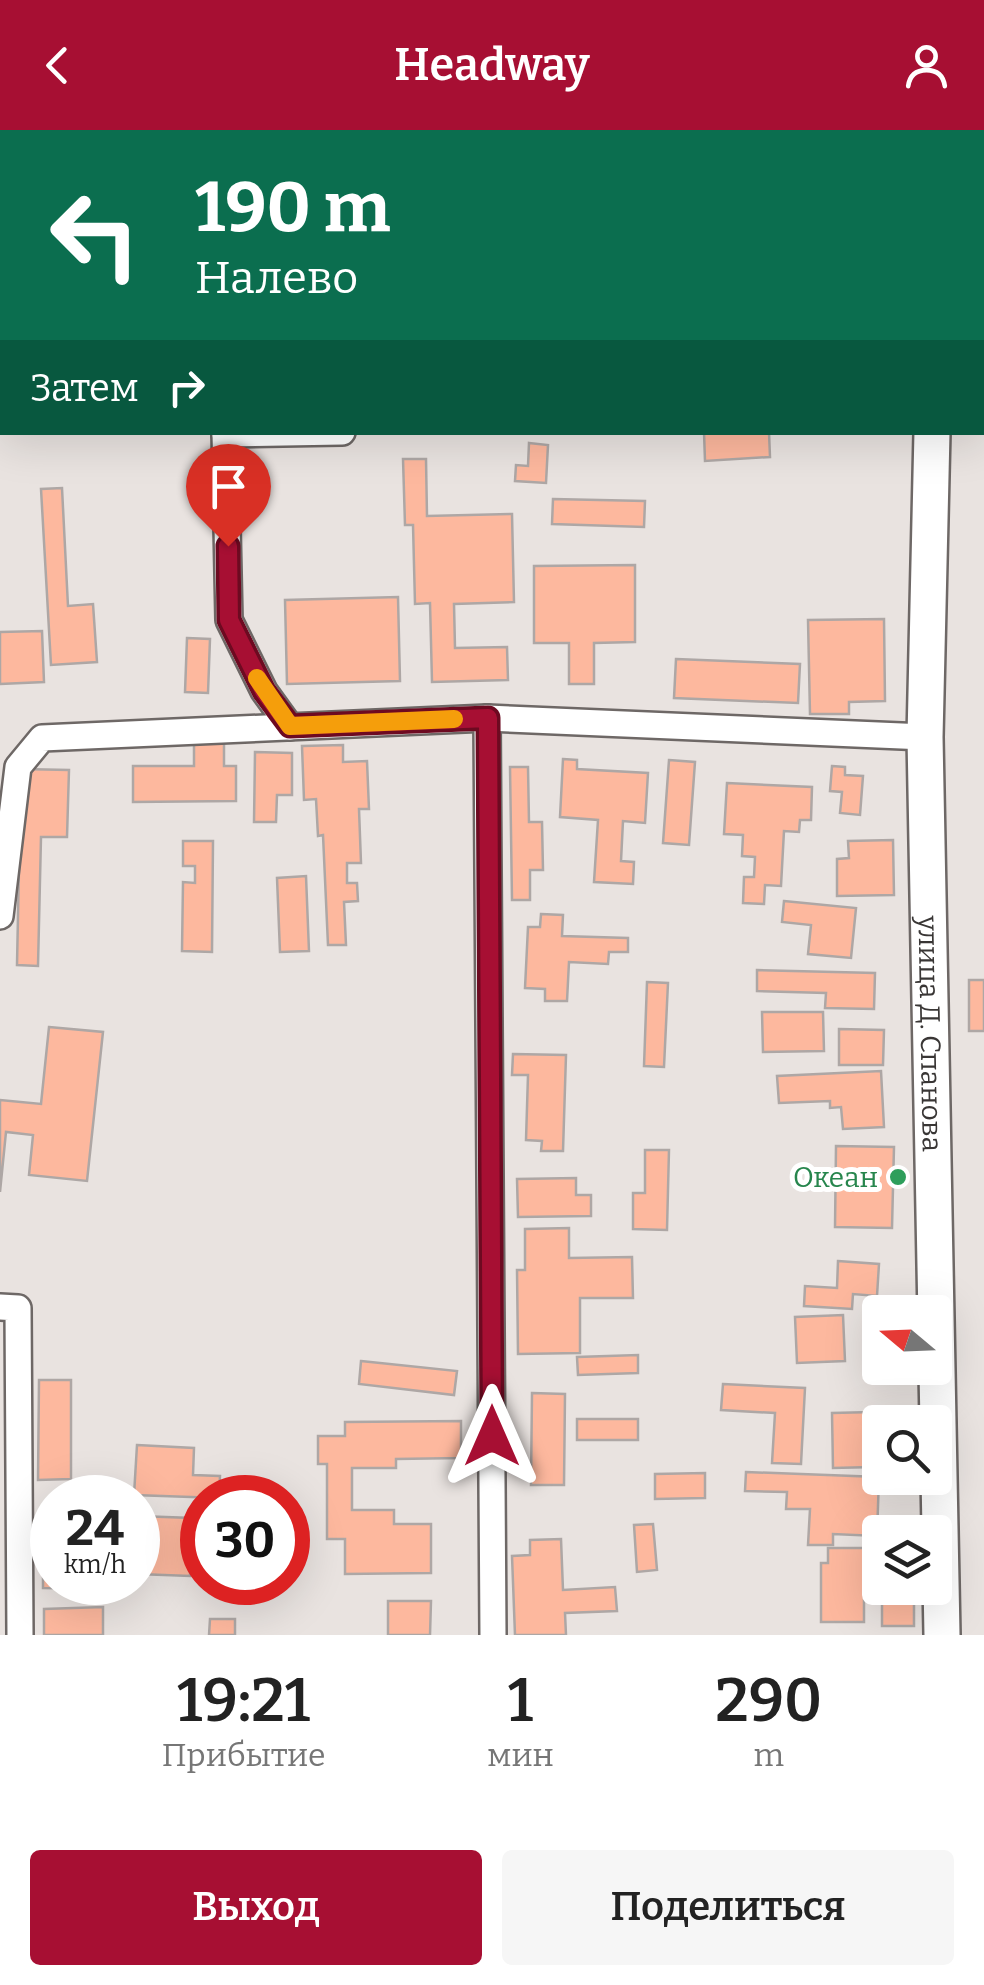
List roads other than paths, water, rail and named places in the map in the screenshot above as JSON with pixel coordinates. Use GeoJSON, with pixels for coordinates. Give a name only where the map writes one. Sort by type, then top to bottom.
{"type":"FeatureCollection","features":[{"type":"Feature","properties":{"kind":"main road","name":"улица Д. Спанова"},"geometry":{"type":"LineString","coordinates":[[932,435],[926,737],[942,1635]]}},
{"type":"Feature","properties":{"kind":"street"},"geometry":{"type":"LineString","coordinates":[[225,435],[229,620],[264,691],[290,726]]}},
{"type":"Feature","properties":{"kind":"street"},"geometry":{"type":"LineString","coordinates":[[0,916],[18,767],[42,738],[488,718],[926,737]]}},
{"type":"Feature","properties":{"kind":"street"},"geometry":{"type":"LineString","coordinates":[[488,718],[493,1635]]}},
{"type":"Feature","properties":{"kind":"street"},"geometry":{"type":"LineString","coordinates":[[0,1307],[18,1308],[20,1635]]}},
{"type":"Feature","properties":{"kind":"place","name":"Океан"},"geometry":{"type":"Point","coordinates":[898,1177]}}]}
